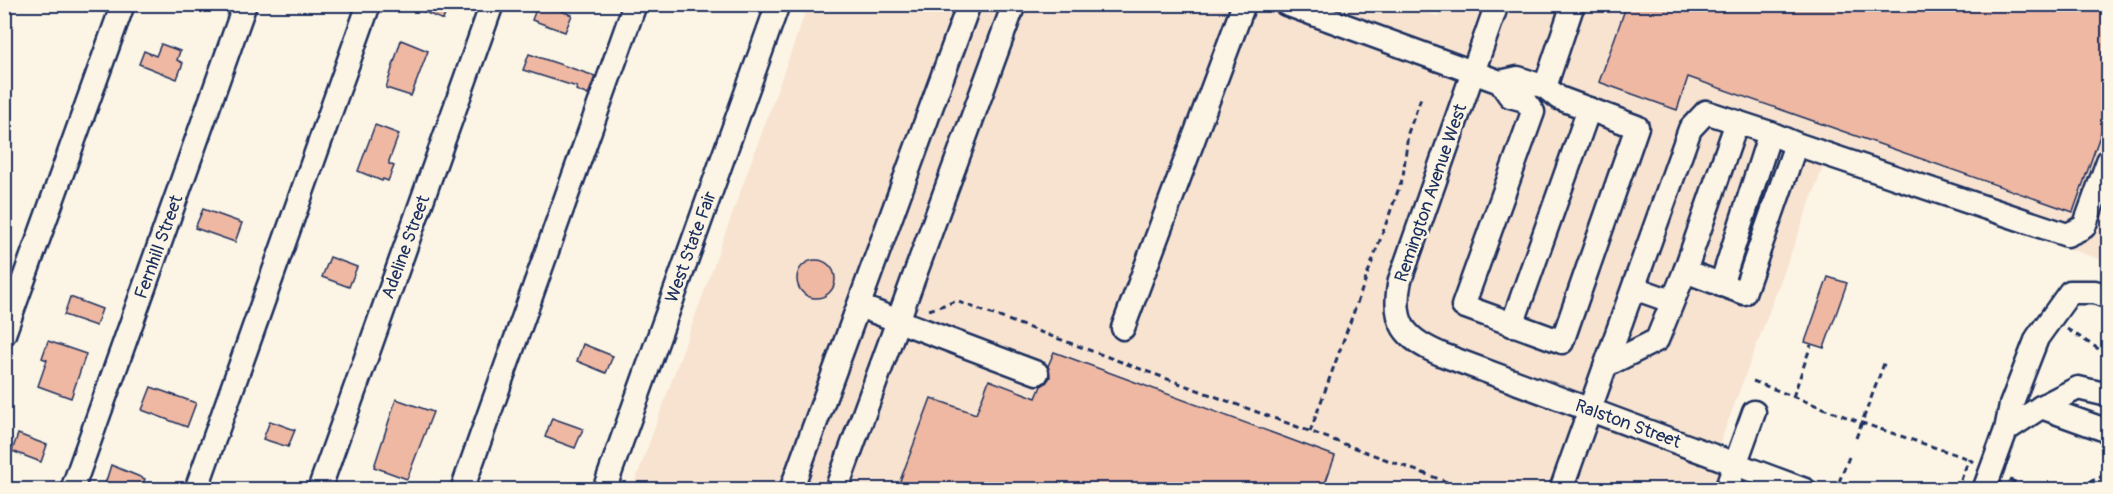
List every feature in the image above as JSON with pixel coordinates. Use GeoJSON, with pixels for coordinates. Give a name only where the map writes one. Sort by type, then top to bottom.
{"type":"FeatureCollection","features":[{"type":"Feature","properties":{"kind":"street"},"geometry":{"type":"LineString","coordinates":[[4,334],[123,4]]}},
{"type":"Feature","properties":{"kind":"street","name":"Fernhill Street"},"geometry":{"type":"LineString","coordinates":[[72,489],[245,4]]}},
{"type":"Feature","properties":{"kind":"street"},"geometry":{"type":"LineString","coordinates":[[196,489],[369,4]]}},
{"type":"Feature","properties":{"kind":"street","name":"Adeline Street"},"geometry":{"type":"LineString","coordinates":[[319,489],[492,4]]}},
{"type":"Feature","properties":{"kind":"street"},"geometry":{"type":"LineString","coordinates":[[462,489],[635,4]]}},
{"type":"Feature","properties":{"kind":"street","name":"West State Fair"},"geometry":{"type":"LineString","coordinates":[[604,489],[778,4]]}},
{"type":"Feature","properties":{"kind":"street"},"geometry":{"type":"LineString","coordinates":[[791,489],[969,4]]}},
{"type":"Feature","properties":{"kind":"street"},"geometry":{"type":"LineString","coordinates":[[836,489],[1014,4]]}},
{"type":"Feature","properties":{"kind":"street"},"geometry":{"type":"LineString","coordinates":[[1124,328],[1244,4]]}},
{"type":"Feature","properties":{"kind":"street"},"geometry":{"type":"LineString","coordinates":[[1286,4],[1500,81],[1518,78],[1545,87],[1559,98],[1637,127],[1562,342],[1462,306],[1533,112],[1525,100],[1510,96],[1500,81]]}},
{"type":"Feature","properties":{"kind":"street","name":"Remington Avenue West"},"geometry":{"type":"LineString","coordinates":[[1450,358],[1411,337],[1397,314],[1396,300],[1407,259],[1497,4]]}},
{"type":"Feature","properties":{"kind":"street"},"geometry":{"type":"LineString","coordinates":[[1545,87],[1572,4]]}},
{"type":"Feature","properties":{"kind":"street"},"geometry":{"type":"LineString","coordinates":[[1512,325],[1588,109]]}},
{"type":"Feature","properties":{"kind":"street"},"geometry":{"type":"LineString","coordinates":[[1561,489],[1690,129],[1706,112],[2067,235],[2084,227],[2109,161]]}},
{"type":"Feature","properties":{"kind":"street"},"geometry":{"type":"LineString","coordinates":[[1605,366],[1657,340],[1685,271],[1737,122]]}},
{"type":"Feature","properties":{"kind":"street"},"geometry":{"type":"LineString","coordinates":[[1721,285],[1770,133]]}},
{"type":"Feature","properties":{"kind":"street"},"geometry":{"type":"LineString","coordinates":[[1685,271],[1744,293],[1796,144]]}},
{"type":"Feature","properties":{"kind":"street"},"geometry":{"type":"LineString","coordinates":[[1634,288],[1671,301]]}},
{"type":"Feature","properties":{"kind":"street"},"geometry":{"type":"LineString","coordinates":[[1984,489],[2006,430],[2011,405],[2037,338],[2070,292],[2095,292],[2109,297]]}},
{"type":"Feature","properties":{"kind":"street"},"geometry":{"type":"LineString","coordinates":[[859,306],[1037,373]]}},
{"type":"Feature","properties":{"kind":"street","name":"Ralston Street"},"geometry":{"type":"LineString","coordinates":[[1450,358],[1805,489]]}},
{"type":"Feature","properties":{"kind":"street"},"geometry":{"type":"LineString","coordinates":[[2006,430],[2078,388],[2109,395]]}},
{"type":"Feature","properties":{"kind":"street"},"geometry":{"type":"LineString","coordinates":[[2042,407],[2109,431]]}},
{"type":"Feature","properties":{"kind":"street"},"geometry":{"type":"LineString","coordinates":[[1726,489],[1754,412]]}},
{"type":"Feature","properties":{"kind":"path"},"geometry":{"type":"LineString","coordinates":[[1310,432],[1402,177],[1408,133],[1422,95]]}},
{"type":"Feature","properties":{"kind":"path"},"geometry":{"type":"LineString","coordinates":[[927,311],[956,301],[1458,486],[1457,489]]}},
{"type":"Feature","properties":{"kind":"path"},"geometry":{"type":"LineString","coordinates":[[2060,326],[2109,355]]}},
{"type":"Feature","properties":{"kind":"path"},"geometry":{"type":"LineString","coordinates":[[1793,397],[1811,345]]}},
{"type":"Feature","properties":{"kind":"path"},"geometry":{"type":"LineString","coordinates":[[1856,438],[1885,361]]}},
{"type":"Feature","properties":{"kind":"path"},"geometry":{"type":"LineString","coordinates":[[1753,381],[1862,423],[1969,459],[1976,465]]}},
{"type":"Feature","properties":{"kind":"path"},"geometry":{"type":"LineString","coordinates":[[1839,482],[1849,457]]}},
{"type":"Feature","properties":{"kind":"path"},"geometry":{"type":"LineString","coordinates":[[1957,489],[1969,459]]}},
{"type":"Feature","properties":{"kind":"path"},"geometry":{"type":"LineString","coordinates":[[2070,489],[2109,474]]}},
{"type":"Feature","properties":{"kind":"path"},"geometry":{"type":"LineString","coordinates":[[2009,479],[2036,489]]}},
{"type":"Feature","properties":{"kind":"shaded area"},"geometry":{"type":"Polygon","coordinates":[[[1402,4],[1437,16],[1451,4],[2108,5],[2108,262],[1824,165],[1711,467],[1770,489],[632,490],[808,5],[1402,4]]]}},
{"type":"Feature","properties":{"kind":"building"},"geometry":{"type":"Polygon","coordinates":[[[406,4],[449,4],[443,20],[406,4]]]}},
{"type":"Feature","properties":{"kind":"building"},"geometry":{"type":"Polygon","coordinates":[[[538,4],[544,4],[572,15],[565,32],[532,20],[538,4]]]}},
{"type":"Feature","properties":{"kind":"building"},"geometry":{"type":"Polygon","coordinates":[[[1627,4],[2109,4],[2109,110],[2073,212],[1688,77],[1677,110],[1599,82],[1627,4]]]}},
{"type":"Feature","properties":{"kind":"building"},"geometry":{"type":"Polygon","coordinates":[[[401,40],[428,51],[411,96],[386,88],[401,40]]]}},
{"type":"Feature","properties":{"kind":"building"},"geometry":{"type":"Polygon","coordinates":[[[161,44],[180,51],[177,60],[183,63],[177,79],[139,64],[144,51],[156,56],[161,44]]]}},
{"type":"Feature","properties":{"kind":"building"},"geometry":{"type":"Polygon","coordinates":[[[529,54],[595,76],[588,95],[576,90],[577,87],[523,70],[529,54]]]}},
{"type":"Feature","properties":{"kind":"building"},"geometry":{"type":"Polygon","coordinates":[[[375,125],[399,134],[389,161],[389,164],[394,166],[388,181],[383,179],[382,181],[358,171],[375,125]]]}},
{"type":"Feature","properties":{"kind":"building"},"geometry":{"type":"Polygon","coordinates":[[[203,209],[242,223],[235,242],[195,228],[203,209]]]}},
{"type":"Feature","properties":{"kind":"building"},"geometry":{"type":"Polygon","coordinates":[[[330,257],[357,267],[349,287],[322,277],[330,257]]]}},
{"type":"Feature","properties":{"kind":"building"},"geometry":{"type":"Polygon","coordinates":[[[816,260],[829,266],[835,279],[829,292],[816,298],[803,292],[797,279],[803,266],[816,260]]]}},
{"type":"Feature","properties":{"kind":"building"},"geometry":{"type":"Polygon","coordinates":[[[1828,277],[1847,283],[1824,348],[1805,342],[1828,277]]]}},
{"type":"Feature","properties":{"kind":"building"},"geometry":{"type":"Polygon","coordinates":[[[70,297],[102,309],[96,326],[64,315],[70,297]]]}},
{"type":"Feature","properties":{"kind":"building"},"geometry":{"type":"Polygon","coordinates":[[[48,341],[86,354],[71,398],[38,386],[47,360],[42,358],[48,341]]]}},
{"type":"Feature","properties":{"kind":"building"},"geometry":{"type":"Polygon","coordinates":[[[583,344],[613,356],[606,373],[577,361],[583,344]]]}},
{"type":"Feature","properties":{"kind":"building"},"geometry":{"type":"Polygon","coordinates":[[[1054,352],[1335,456],[1323,489],[897,489],[931,398],[976,414],[989,380],[1036,398],[1041,386],[1050,377],[1048,366],[1054,352]]]}},
{"type":"Feature","properties":{"kind":"building"},"geometry":{"type":"Polygon","coordinates":[[[151,387],[196,403],[187,427],[142,410],[151,387]]]}},
{"type":"Feature","properties":{"kind":"building"},"geometry":{"type":"Polygon","coordinates":[[[396,399],[433,412],[407,479],[374,467],[396,399]]]}},
{"type":"Feature","properties":{"kind":"building"},"geometry":{"type":"Polygon","coordinates":[[[552,418],[583,429],[575,448],[545,437],[552,418]]]}},
{"type":"Feature","properties":{"kind":"building"},"geometry":{"type":"Polygon","coordinates":[[[270,421],[295,430],[288,447],[263,439],[270,421]]]}},
{"type":"Feature","properties":{"kind":"building"},"geometry":{"type":"Polygon","coordinates":[[[18,434],[47,445],[41,462],[12,451],[18,434]]]}},
{"type":"Feature","properties":{"kind":"building"},"geometry":{"type":"Polygon","coordinates":[[[111,465],[145,479],[141,489],[119,489],[105,484],[111,465]]]}}]}
